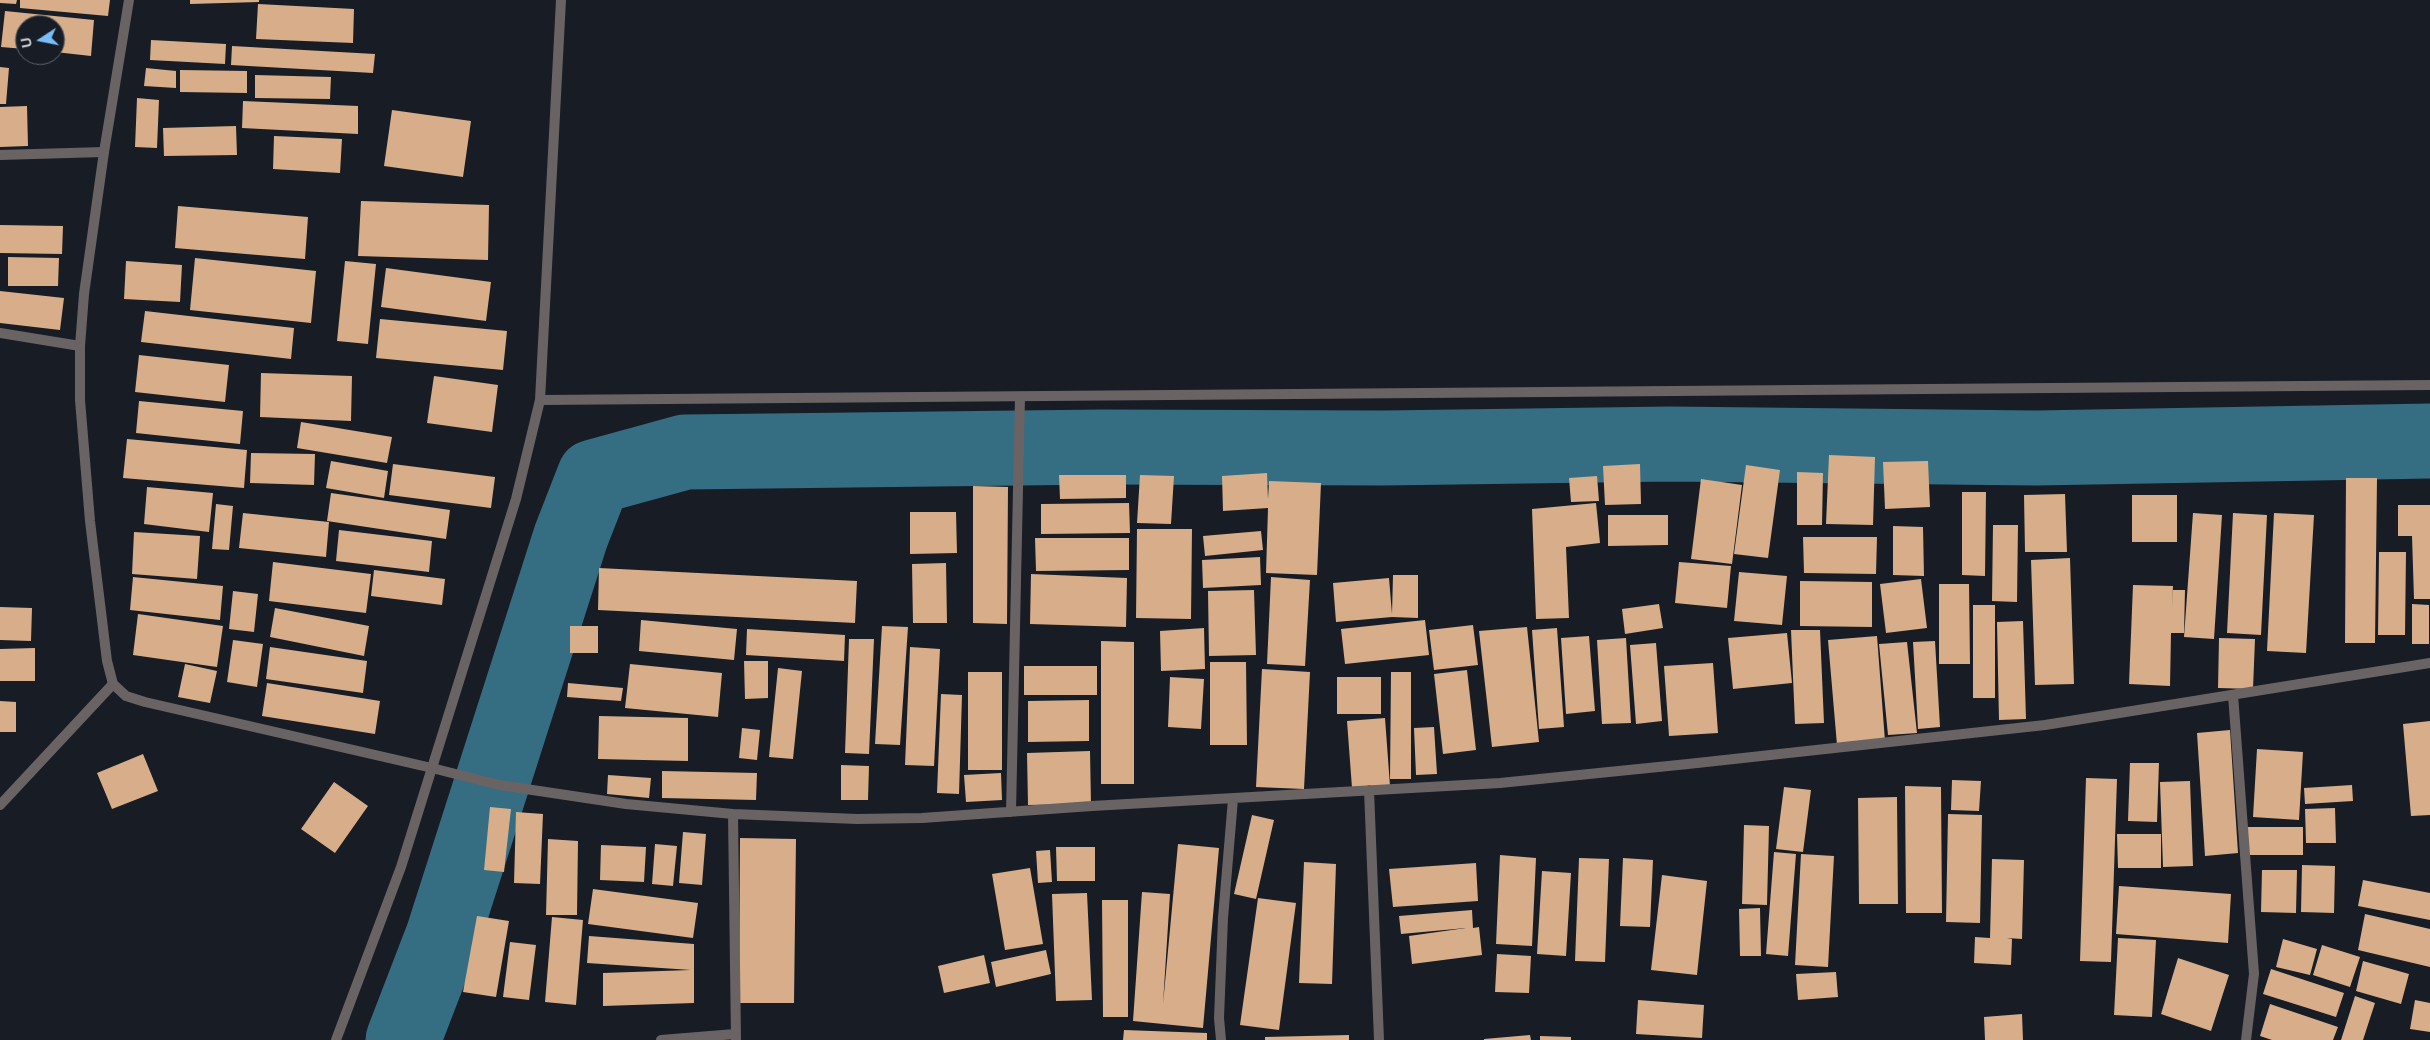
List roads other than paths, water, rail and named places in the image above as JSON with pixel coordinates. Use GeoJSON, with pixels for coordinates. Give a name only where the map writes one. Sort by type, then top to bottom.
{"type":"FeatureCollection","features":[{"type":"Feature","properties":{"kind":"street"},"geometry":{"type":"LineString","coordinates":[[129,0],[104,152],[84,294],[80,346],[80,400],[90,521],[107,661],[113,684],[126,696],[145,702],[499,785],[626,804],[733,814],[856,819],[922,818],[1500,782],[2045,725],[2430,663]]}},
{"type":"Feature","properties":{"kind":"street"},"geometry":{"type":"LineString","coordinates":[[339,1039],[401,867],[516,499],[540,400],[561,0]]}},
{"type":"Feature","properties":{"kind":"street"},"geometry":{"type":"LineString","coordinates":[[0,155],[104,152]]}},
{"type":"Feature","properties":{"kind":"street"},"geometry":{"type":"LineString","coordinates":[[0,333],[80,346]]}},
{"type":"Feature","properties":{"kind":"street"},"geometry":{"type":"LineString","coordinates":[[540,400],[2430,385]]}},
{"type":"Feature","properties":{"kind":"street"},"geometry":{"type":"LineString","coordinates":[[1011,812],[1020,397]]}},
{"type":"Feature","properties":{"kind":"street"},"geometry":{"type":"LineString","coordinates":[[0,805],[113,684]]}},
{"type":"Feature","properties":{"kind":"street"},"geometry":{"type":"LineString","coordinates":[[2233,695],[2254,956],[2254,974],[2246,1040]]}},
{"type":"Feature","properties":{"kind":"street"},"geometry":{"type":"LineString","coordinates":[[1369,790],[1379,1040]]}},
{"type":"Feature","properties":{"kind":"street"},"geometry":{"type":"LineString","coordinates":[[1221,1040],[1219,1018],[1222,918],[1233,799]]}},
{"type":"Feature","properties":{"kind":"street"},"geometry":{"type":"LineString","coordinates":[[661,1040],[736,1037],[733,814]]}},
{"type":"Feature","properties":{"kind":"waterway"},"geometry":{"type":"LineString","coordinates":[[403,1040],[443,936],[571,536],[594,477],[685,452],[1102,447],[1384,448],[1670,444],[2036,448],[2430,441]]}}]}
